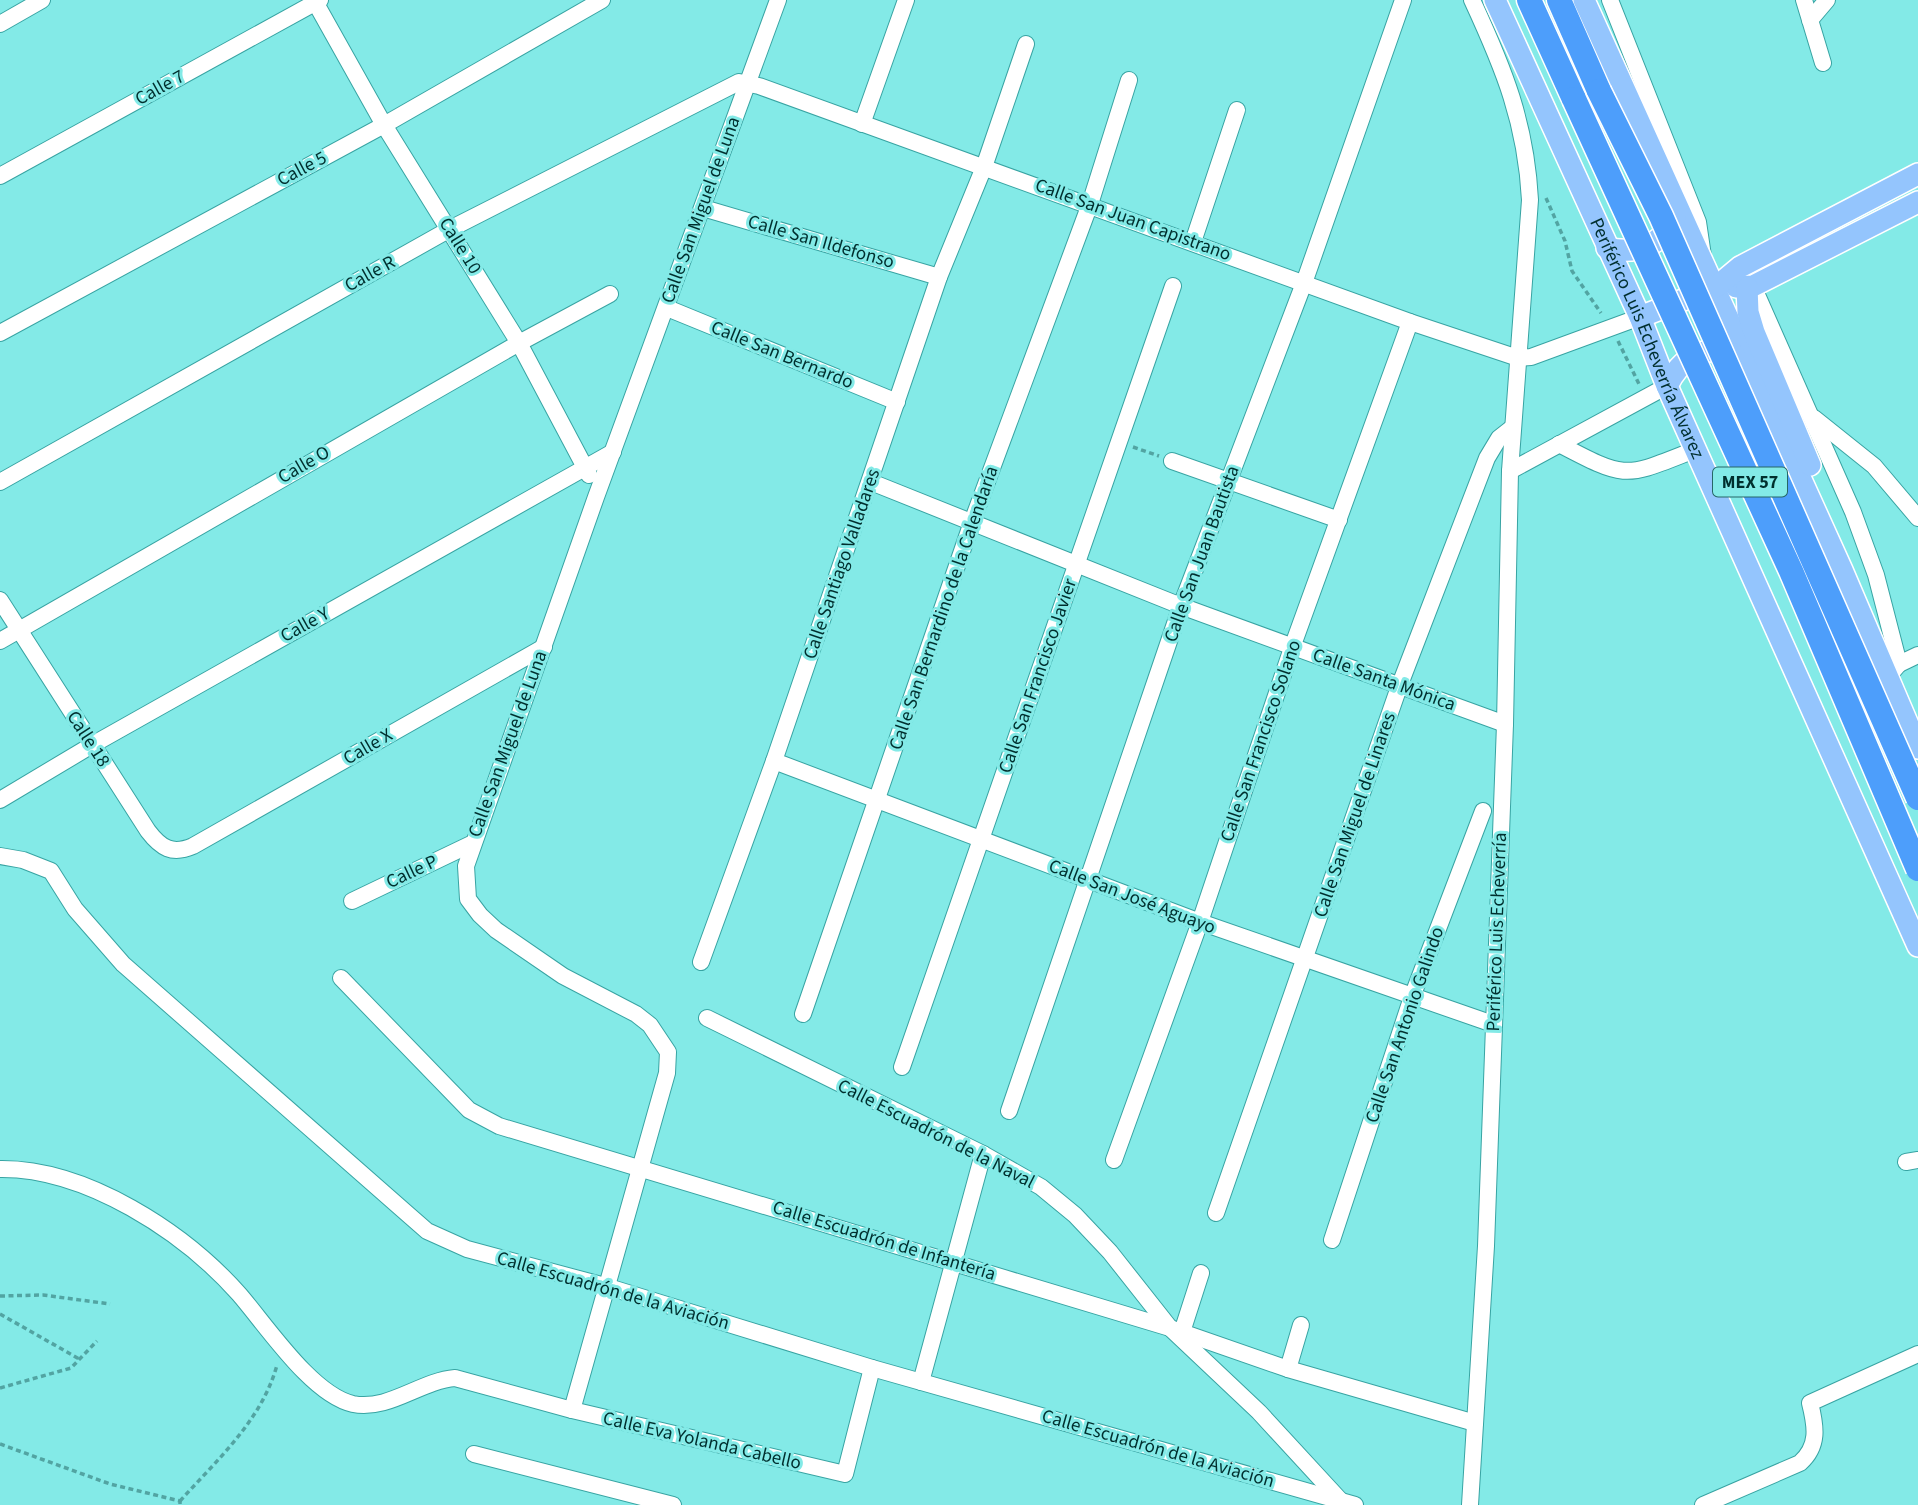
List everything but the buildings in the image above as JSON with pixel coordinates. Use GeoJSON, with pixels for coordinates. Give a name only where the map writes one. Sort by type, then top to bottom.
{"type":"FeatureCollection","features":[{"type":"Feature","properties":{"kind":"highway","name":"Periférico Luis Echeverría Álvarez"},"geometry":{"type":"LineString","coordinates":[[1529,0],[1791,571],[1918,869]]}},
{"type":"Feature","properties":{"kind":"highway","name":"MEX 57"},"geometry":{"type":"LineString","coordinates":[[1559,0],[1599,91],[1661,216],[1918,798]]}},
{"type":"Feature","properties":{"kind":"main road","name":"Periférico Luis Echeverría Álvarez"},"geometry":{"type":"LineString","coordinates":[[1495,0],[1499,35],[1640,317],[1667,386],[1918,946]]}},
{"type":"Feature","properties":{"kind":"main road"},"geometry":{"type":"LineString","coordinates":[[1584,0],[1842,570],[1893,671],[1918,748]]}},
{"type":"Feature","properties":{"kind":"main road"},"geometry":{"type":"LineString","coordinates":[[1640,317],[1716,287],[1740,267],[1918,174]]}},
{"type":"Feature","properties":{"kind":"main road"},"geometry":{"type":"LineString","coordinates":[[1716,287],[1750,286],[1918,202]]}},
{"type":"Feature","properties":{"kind":"main road"},"geometry":{"type":"LineString","coordinates":[[1607,248],[1631,251],[1654,244],[1666,234],[1678,205]]}},
{"type":"Feature","properties":{"kind":"main road"},"geometry":{"type":"LineString","coordinates":[[1750,286],[1751,323],[1838,536],[1842,570]]}},
{"type":"Feature","properties":{"kind":"main road"},"geometry":{"type":"LineString","coordinates":[[1667,386],[1683,361],[1696,354],[1725,350],[1750,364]]}},
{"type":"Feature","properties":{"kind":"street"},"geometry":{"type":"LineString","coordinates":[[0,24],[42,0]]}},
{"type":"Feature","properties":{"kind":"street","name":"Calle 5"},"geometry":{"type":"LineString","coordinates":[[0,333],[384,125],[602,0]]}},
{"type":"Feature","properties":{"kind":"street","name":"Calle San Miguel de Luna"},"geometry":{"type":"LineString","coordinates":[[572,1410],[667,1073],[668,1052],[662,1038],[636,1014],[563,976],[480,915],[468,899],[466,884],[471,844],[778,0]]}},
{"type":"Feature","properties":{"kind":"street"},"geometry":{"type":"LineString","coordinates":[[862,124],[906,0]]}},
{"type":"Feature","properties":{"kind":"street","name":"Calle San Juan Bautista"},"geometry":{"type":"LineString","coordinates":[[1009,1111],[1181,606],[1304,283],[1404,0]]}},
{"type":"Feature","properties":{"kind":"street","name":"Periférico Luis Echeverría Álvarez"},"geometry":{"type":"LineString","coordinates":[[1472,0],[1499,35]]}},
{"type":"Feature","properties":{"kind":"street"},"geometry":{"type":"LineString","coordinates":[[1610,0],[1698,222],[1703,259]]}},
{"type":"Feature","properties":{"kind":"street"},"geometry":{"type":"LineString","coordinates":[[1804,0],[1823,63]]}},
{"type":"Feature","properties":{"kind":"street"},"geometry":{"type":"LineString","coordinates":[[1810,20],[1827,0]]}},
{"type":"Feature","properties":{"kind":"street","name":"Calle 10"},"geometry":{"type":"LineString","coordinates":[[316,1],[384,125],[519,343],[586,467],[596,497]]}},
{"type":"Feature","properties":{"kind":"street","name":"Calle 7"},"geometry":{"type":"LineString","coordinates":[[0,176],[316,1]]}},
{"type":"Feature","properties":{"kind":"street","name":"Periférico Luis Echeverría"},"geometry":{"type":"LineString","coordinates":[[1469,1505],[1475,1423],[1505,724],[1510,471],[1530,200],[1528,159],[1499,35]]}},
{"type":"Feature","properties":{"kind":"street","name":"Calle Santiago Valladares"},"geometry":{"type":"LineString","coordinates":[[701,962],[775,761],[939,277],[984,166],[1026,44]]}},
{"type":"Feature","properties":{"kind":"street","name":"Calle San Bernardino de la Calendaría"},"geometry":{"type":"LineString","coordinates":[[803,1014],[972,522],[1090,204],[1129,80]]}},
{"type":"Feature","properties":{"kind":"street","name":"Calle San Juan Capistrano"},"geometry":{"type":"LineString","coordinates":[[747,82],[1090,204],[1410,323],[1518,358]]}},
{"type":"Feature","properties":{"kind":"street","name":"Calle R"},"geometry":{"type":"LineString","coordinates":[[0,482],[450,229],[728,85],[747,82]]}},
{"type":"Feature","properties":{"kind":"street"},"geometry":{"type":"LineString","coordinates":[[1192,242],[1237,110]]}},
{"type":"Feature","properties":{"kind":"street","name":"Calle San Ildefonso"},"geometry":{"type":"LineString","coordinates":[[703,208],[939,277]]}},
{"type":"Feature","properties":{"kind":"street","name":"Calle San Francisco Javier"},"geometry":{"type":"LineString","coordinates":[[902,1067],[1173,286]]}},
{"type":"Feature","properties":{"kind":"street"},"geometry":{"type":"LineString","coordinates":[[1750,286],[1812,416],[1876,575],[1893,671],[1918,655]]}},
{"type":"Feature","properties":{"kind":"street","name":"Calle O"},"geometry":{"type":"LineString","coordinates":[[0,641],[519,343],[610,294]]}},
{"type":"Feature","properties":{"kind":"street","name":"Calle San Bernardo"},"geometry":{"type":"LineString","coordinates":[[667,308],[897,402]]}},
{"type":"Feature","properties":{"kind":"street"},"geometry":{"type":"LineString","coordinates":[[1518,358],[1531,357],[1640,317]]}},
{"type":"Feature","properties":{"kind":"street","name":"Calle San Francisco Solano"},"geometry":{"type":"LineString","coordinates":[[1114,1160],[1200,922],[1293,645],[1410,323]]}},
{"type":"Feature","properties":{"kind":"street"},"geometry":{"type":"LineString","coordinates":[[1510,471],[1667,386]]}},
{"type":"Feature","properties":{"kind":"street"},"geometry":{"type":"LineString","coordinates":[[1812,416],[1874,466],[1918,518]]}},
{"type":"Feature","properties":{"kind":"street","name":"Calle San Miguel de Linares"},"geometry":{"type":"LineString","coordinates":[[1216,1213],[1399,687],[1487,458],[1499,438],[1513,427]]}},
{"type":"Feature","properties":{"kind":"street"},"geometry":{"type":"LineString","coordinates":[[1559,444],[1604,468],[1624,473],[1643,470],[1697,449]]}},
{"type":"Feature","properties":{"kind":"street","name":"Calle Y"},"geometry":{"type":"LineString","coordinates":[[0,800],[92,745],[613,452]]}},
{"type":"Feature","properties":{"kind":"street"},"geometry":{"type":"LineString","coordinates":[[1172,461],[1339,520]]}},
{"type":"Feature","properties":{"kind":"street","name":"Calle Santa Mónica"},"geometry":{"type":"LineString","coordinates":[[871,482],[1181,606],[1505,724]]}},
{"type":"Feature","properties":{"kind":"street","name":"Calle 18"},"geometry":{"type":"LineString","coordinates":[[0,600],[157,844],[173,851],[193,846]]}},
{"type":"Feature","properties":{"kind":"street","name":"Calle X"},"geometry":{"type":"LineString","coordinates":[[193,846],[544,647]]}},
{"type":"Feature","properties":{"kind":"street","name":"Calle San José Aguayo"},"geometry":{"type":"LineString","coordinates":[[775,761],[1088,881],[1412,998],[1493,1024]]}},
{"type":"Feature","properties":{"kind":"street","name":"Calle San Antonio Galindo"},"geometry":{"type":"LineString","coordinates":[[1332,1240],[1412,998],[1483,811]]}},
{"type":"Feature","properties":{"kind":"street","name":"Calle P"},"geometry":{"type":"LineString","coordinates":[[352,901],[471,844]]}},
{"type":"Feature","properties":{"kind":"street","name":"Calle Escuadrón de la Aviación"},"geometry":{"type":"LineString","coordinates":[[0,856],[23,860],[51,872],[75,909],[123,964],[427,1231],[467,1248],[605,1286],[873,1368],[1347,1502]]}},
{"type":"Feature","properties":{"kind":"street","name":"Calle Escuadrón de Infantería"},"geometry":{"type":"LineString","coordinates":[[341,978],[428,1070],[482,1119],[529,1137],[953,1262],[1176,1330],[1288,1369],[1475,1423]]}},
{"type":"Feature","properties":{"kind":"street","name":"Calle Escuadrón de la Naval"},"geometry":{"type":"LineString","coordinates":[[707,1018],[983,1154],[1041,1187],[1075,1215],[1176,1330],[1347,1502]]}},
{"type":"Feature","properties":{"kind":"street"},"geometry":{"type":"LineString","coordinates":[[921,1382],[983,1154]]}},
{"type":"Feature","properties":{"kind":"street"},"geometry":{"type":"LineString","coordinates":[[0,1169],[21,1169],[62,1179],[119,1202],[148,1218],[179,1239],[238,1292],[282,1348]]}},
{"type":"Feature","properties":{"kind":"street"},"geometry":{"type":"LineString","coordinates":[[1176,1330],[1201,1273]]}},
{"type":"Feature","properties":{"kind":"street"},"geometry":{"type":"LineString","coordinates":[[1288,1369],[1301,1325]]}},
{"type":"Feature","properties":{"kind":"street","name":"Calle Eva Yolanda Cabello"},"geometry":{"type":"LineString","coordinates":[[282,1348],[337,1398],[351,1404],[389,1401],[437,1380],[455,1378],[572,1410],[845,1474],[873,1368]]}},
{"type":"Feature","properties":{"kind":"street"},"geometry":{"type":"LineString","coordinates":[[1703,1505],[1800,1463],[1806,1457],[1815,1436],[1810,1403],[1918,1354]]}},
{"type":"Feature","properties":{"kind":"street"},"geometry":{"type":"LineString","coordinates":[[474,1454],[673,1505]]}},
{"type":"Feature","properties":{"kind":"path"},"geometry":{"type":"LineString","coordinates":[[1118,442],[1172,461]]}},
{"type":"Feature","properties":{"kind":"path"},"geometry":{"type":"LineString","coordinates":[[0,1296],[43,1296],[110,1304]]}},
{"type":"Feature","properties":{"kind":"path"},"geometry":{"type":"LineString","coordinates":[[0,1314],[81,1360]]}},
{"type":"Feature","properties":{"kind":"path"},"geometry":{"type":"LineString","coordinates":[[0,1388],[71,1368],[97,1341]]}},
{"type":"Feature","properties":{"kind":"path"},"geometry":{"type":"LineString","coordinates":[[0,1444],[110,1484],[180,1503],[253,1419],[267,1395],[282,1348]]}}]}
